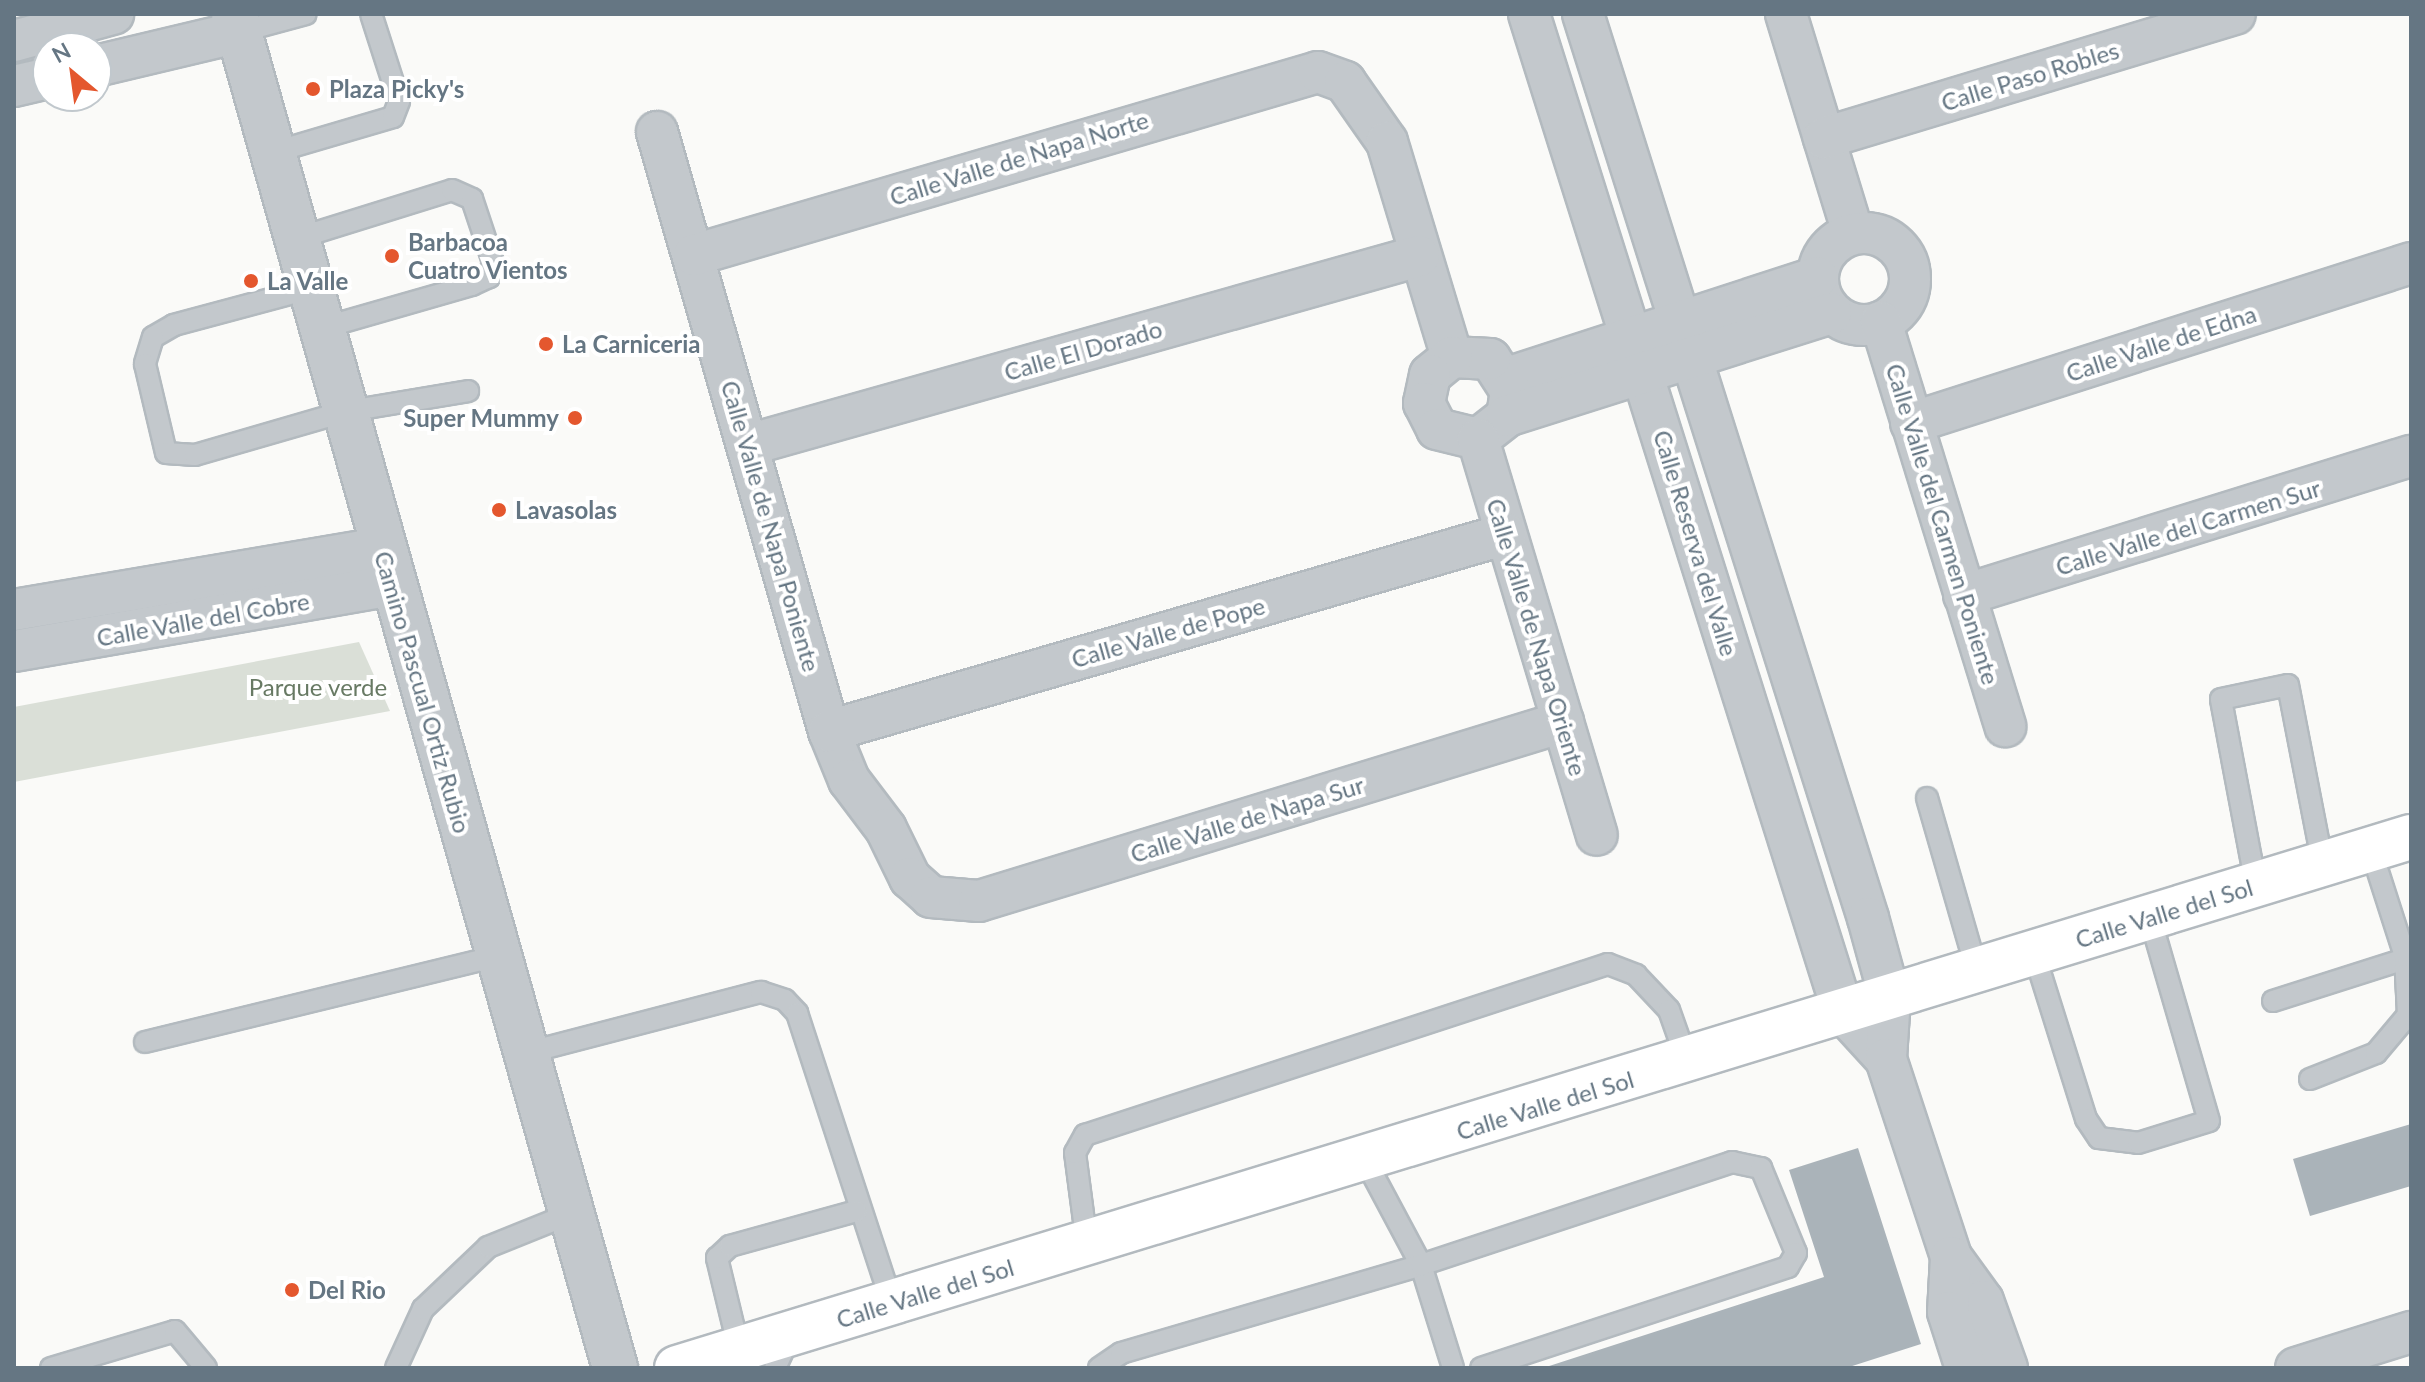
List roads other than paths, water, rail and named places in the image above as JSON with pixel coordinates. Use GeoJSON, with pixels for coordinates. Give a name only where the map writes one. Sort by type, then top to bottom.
{"type":"FeatureCollection","features":[{"type":"Feature","properties":{"kind":"main road","name":"Calle Valle del Sol"},"geometry":{"type":"LineString","coordinates":[[677,1368],[768,1350],[892,1303],[2391,843]]}},
{"type":"Feature","properties":{"kind":"street"},"geometry":{"type":"LineString","coordinates":[[14,41],[113,14]]}},
{"type":"Feature","properties":{"kind":"street","name":"Calle Reserva del Valle"},"geometry":{"type":"LineString","coordinates":[[1529,14],[1843,1012],[1886,1059]]}},
{"type":"Feature","properties":{"kind":"street","name":"Calle Reserva del Valle"},"geometry":{"type":"LineString","coordinates":[[1583,14],[1890,998],[1886,1059],[1951,1257],[1983,1301],[2007,1368]]}},
{"type":"Feature","properties":{"kind":"street"},"geometry":{"type":"LineString","coordinates":[[1786,14],[1853,233]]}},
{"type":"Feature","properties":{"kind":"street","name":"Calle Paso Robles"},"geometry":{"type":"LineString","coordinates":[[1824,138],[2235,14]]}},
{"type":"Feature","properties":{"kind":"street"},"geometry":{"type":"LineString","coordinates":[[112,61],[236,23]]}},
{"type":"Feature","properties":{"kind":"street","name":"Camino Pascual Ortiz Rubio"},"geometry":{"type":"LineString","coordinates":[[236,23],[343,412],[615,1368]]}},
{"type":"Feature","properties":{"kind":"street","name":"Calle Valle de Napa Norte"},"geometry":{"type":"LineString","coordinates":[[694,255],[1287,78],[1318,72],[1345,82],[1387,142],[1419,256]]}},
{"type":"Feature","properties":{"kind":"street","name":"Calle Valle de Napa Poniente"},"geometry":{"type":"LineString","coordinates":[[657,132],[829,731],[849,780],[886,829],[910,878],[931,897]]}},
{"type":"Feature","properties":{"kind":"street"},"geometry":{"type":"LineString","coordinates":[[1497,411],[1490,359],[1452,357],[1430,375],[1424,403],[1437,429],[1497,411],[1638,355],[1685,340],[1831,313],[1852,324],[1881,322],[1910,289],[1906,258],[1884,236],[1853,233],[1826,251],[1817,277],[1831,313]]}},
{"type":"Feature","properties":{"kind":"street"},"geometry":{"type":"LineString","coordinates":[[1419,256],[1452,357]]}},
{"type":"Feature","properties":{"kind":"street","name":"Calle El Dorado"},"geometry":{"type":"LineString","coordinates":[[748,445],[1419,256]]}},
{"type":"Feature","properties":{"kind":"street","name":"Calle Valle de Edna"},"geometry":{"type":"LineString","coordinates":[[1911,423],[2411,263]]}},
{"type":"Feature","properties":{"kind":"street"},"geometry":{"type":"LineString","coordinates":[[1685,340],[1817,277]]}},
{"type":"Feature","properties":{"kind":"street","name":"Calle Valle del Carmen Poniente"},"geometry":{"type":"LineString","coordinates":[[1881,322],[2005,726]]}},
{"type":"Feature","properties":{"kind":"street","name":"Calle Valle de Napa Oriente"},"geometry":{"type":"LineString","coordinates":[[1497,411],[1506,534],[1597,835]]}},
{"type":"Feature","properties":{"kind":"street","name":"Calle Valle del Carmen Sur"},"geometry":{"type":"LineString","coordinates":[[1964,595],[2411,456]]}},
{"type":"Feature","properties":{"kind":"street","name":"Calle Valle de Pope"},"geometry":{"type":"LineString","coordinates":[[829,731],[1506,534]]}},
{"type":"Feature","properties":{"kind":"street","name":"Calle Valle del Cobre"},"geometry":{"type":"LineString","coordinates":[[14,610],[221,574],[387,567]]}},
{"type":"Feature","properties":{"kind":"street","name":"Calle Valle del Cobre"},"geometry":{"type":"LineString","coordinates":[[14,651],[233,615],[387,567]]}},
{"type":"Feature","properties":{"kind":"street"},"geometry":{"type":"LineString","coordinates":[[221,574],[233,615]]}},
{"type":"Feature","properties":{"kind":"street"},"geometry":{"type":"LineString","coordinates":[[119,591],[130,634]]}},
{"type":"Feature","properties":{"kind":"street","name":"Calle Valle de Napa Sur"},"geometry":{"type":"LineString","coordinates":[[931,897],[979,901],[1563,722]]}},
{"type":"Feature","properties":{"kind":"street","name":"Calle Reserva del Valle"},"geometry":{"type":"LineString","coordinates":[[1951,1257],[1948,1312],[1966,1368]]}},
{"type":"Feature","properties":{"kind":"street"},"geometry":{"type":"LineString","coordinates":[[2296,1368],[2411,1332]]}},
{"type":"Feature","properties":{"kind":"lane"},"geometry":{"type":"LineString","coordinates":[[236,23],[306,14]]}},
{"type":"Feature","properties":{"kind":"lane"},"geometry":{"type":"LineString","coordinates":[[271,153],[393,117],[399,101],[371,14]]}},
{"type":"Feature","properties":{"kind":"lane"},"geometry":{"type":"LineString","coordinates":[[295,240],[452,190],[472,199],[493,262],[489,277],[472,285],[314,309],[174,325],[153,337],[145,364],[158,446],[195,455],[343,412],[468,391]]}},
{"type":"Feature","properties":{"kind":"lane"},"geometry":{"type":"LineString","coordinates":[[2256,885],[2221,699],[2288,685],[2323,865]]}},
{"type":"Feature","properties":{"kind":"lane"},"geometry":{"type":"LineString","coordinates":[[1927,798],[1977,971]]}},
{"type":"Feature","properties":{"kind":"lane"},"geometry":{"type":"LineString","coordinates":[[2310,1079],[2376,1053],[2396,1036],[2408,1015],[2408,956],[2391,843]]}},
{"type":"Feature","properties":{"kind":"lane"},"geometry":{"type":"LineString","coordinates":[[2034,953],[2086,1119],[2099,1138],[2138,1143],[2209,1121],[2150,918]]}},
{"type":"Feature","properties":{"kind":"lane"},"geometry":{"type":"LineString","coordinates":[[145,1042],[498,956]]}},
{"type":"Feature","properties":{"kind":"lane"},"geometry":{"type":"LineString","coordinates":[[2273,1001],[2408,956]]}},
{"type":"Feature","properties":{"kind":"lane"},"geometry":{"type":"LineString","coordinates":[[1087,1244],[1075,1153],[1085,1135],[1608,964],[1636,975],[1669,1010],[1687,1061]]}},
{"type":"Feature","properties":{"kind":"lane"},"geometry":{"type":"LineString","coordinates":[[526,1053],[761,992],[776,994],[797,1013],[856,1211],[892,1303]]}},
{"type":"Feature","properties":{"kind":"lane"},"geometry":{"type":"LineString","coordinates":[[1365,1160],[1421,1265],[1453,1368]]}},
{"type":"Feature","properties":{"kind":"lane"},"geometry":{"type":"LineString","coordinates":[[1099,1368],[1121,1353],[1421,1265],[1732,1162],[1761,1168],[1796,1253],[1788,1267],[1481,1368]]}},
{"type":"Feature","properties":{"kind":"lane"},"geometry":{"type":"LineString","coordinates":[[768,1350],[717,1258],[730,1246],[856,1211]]}},
{"type":"Feature","properties":{"kind":"lane"},"geometry":{"type":"LineString","coordinates":[[396,1368],[423,1309],[478,1255],[572,1213]]}},
{"type":"Feature","properties":{"kind":"lane"},"geometry":{"type":"LineString","coordinates":[[51,1368],[175,1331],[206,1368]]}},
{"type":"Feature","properties":{"kind":"place","name":"Plaza Picky's"},"geometry":{"type":"Point","coordinates":[313,89]}},
{"type":"Feature","properties":{"kind":"place","name":"Barbacoa Cuatro Vientos"},"geometry":{"type":"Point","coordinates":[392,256]}},
{"type":"Feature","properties":{"kind":"place","name":"La Valle"},"geometry":{"type":"Point","coordinates":[251,281]}},
{"type":"Feature","properties":{"kind":"place","name":"La Carniceria"},"geometry":{"type":"Point","coordinates":[546,344]}},
{"type":"Feature","properties":{"kind":"place","name":"Super Mummy"},"geometry":{"type":"Point","coordinates":[575,418]}},
{"type":"Feature","properties":{"kind":"place","name":"Lavasolas"},"geometry":{"type":"Point","coordinates":[499,510]}},
{"type":"Feature","properties":{"kind":"place","name":"Del Rio"},"geometry":{"type":"Point","coordinates":[292,1290]}},
{"type":"Feature","properties":{"kind":"park label","name":"Parque verde"},"geometry":{"type":"Point","coordinates":[318,687]}}]}
